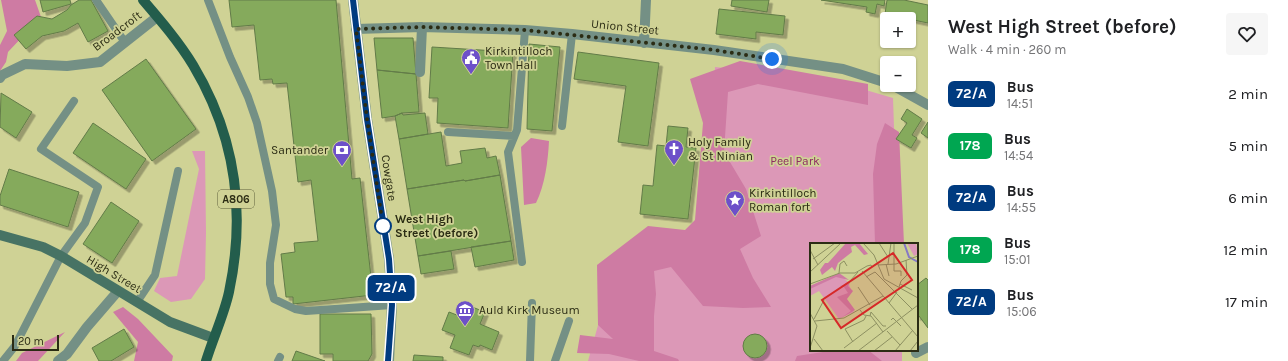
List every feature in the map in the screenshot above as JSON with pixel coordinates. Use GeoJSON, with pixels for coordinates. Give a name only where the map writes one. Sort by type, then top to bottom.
{"type":"FeatureCollection","features":[{"type":"Feature","properties":{"kind":"main road","name":"A806"},"geometry":{"type":"LineString","coordinates":[[143,0],[193,65],[214,106],[230,155],[235,181],[237,208],[236,238],[232,275],[227,300],[206,361]]}},
{"type":"Feature","properties":{"kind":"street","name":"Cowgate"},"geometry":{"type":"LineString","coordinates":[[353,0],[367,119],[389,259],[392,305],[388,361]]}},
{"type":"Feature","properties":{"kind":"street"},"geometry":{"type":"LineString","coordinates":[[644,43],[646,0]]}},
{"type":"Feature","properties":{"kind":"street","name":"Broadcroft"},"geometry":{"type":"LineString","coordinates":[[0,78],[2,75],[25,64],[67,66],[100,62],[124,41],[157,17]]}},
{"type":"Feature","properties":{"kind":"street","name":"Union Street"},"geometry":{"type":"LineString","coordinates":[[356,29],[422,27],[525,30],[572,34],[714,50],[843,69],[880,81]]}},
{"type":"Feature","properties":{"kind":"street"},"geometry":{"type":"LineString","coordinates":[[420,72],[422,27]]}},
{"type":"Feature","properties":{"kind":"street"},"geometry":{"type":"LineString","coordinates":[[905,92],[928,105]]}},
{"type":"Feature","properties":{"kind":"street","name":"High Street"},"geometry":{"type":"LineString","coordinates":[[0,235],[43,247],[61,256],[170,322],[213,338]]}},
{"type":"Feature","properties":{"kind":"street"},"geometry":{"type":"LineString","coordinates":[[58,361],[68,358],[87,327],[118,291]]}},
{"type":"Feature","properties":{"kind":"street"},"geometry":{"type":"LineString","coordinates":[[916,353],[928,347]]}},
{"type":"Feature","properties":{"kind":"lane"},"geometry":{"type":"LineString","coordinates":[[96,0],[124,41]]}},
{"type":"Feature","properties":{"kind":"lane"},"geometry":{"type":"LineString","coordinates":[[208,0],[230,57],[248,97],[257,123],[272,191],[276,225],[270,263],[270,284],[274,299],[295,309],[306,311],[392,305]]}},
{"type":"Feature","properties":{"kind":"lane"},"geometry":{"type":"LineString","coordinates":[[522,262],[508,152],[516,130],[525,30]]}},
{"type":"Feature","properties":{"kind":"lane"},"geometry":{"type":"LineString","coordinates":[[562,126],[572,34]]}},
{"type":"Feature","properties":{"kind":"lane"},"geometry":{"type":"LineString","coordinates":[[3,361],[15,346],[61,256],[85,223],[98,187],[41,149],[74,101]]}},
{"type":"Feature","properties":{"kind":"lane"},"geometry":{"type":"LineString","coordinates":[[448,132],[514,136]]}},
{"type":"Feature","properties":{"kind":"lane"},"geometry":{"type":"LineString","coordinates":[[137,302],[155,275],[178,171]]}},
{"type":"Feature","properties":{"kind":"lane"},"geometry":{"type":"LineString","coordinates":[[530,361],[532,303]]}},
{"type":"Feature","properties":{"kind":"lane"},"geometry":{"type":"LineString","coordinates":[[555,361],[569,321]]}},
{"type":"Feature","properties":{"kind":"green space","name":"Peel Park"},"geometry":{"type":"Polygon","coordinates":[[[715,67],[828,79],[893,98],[898,243],[810,243],[810,351],[902,351],[902,361],[588,361],[602,311],[613,257],[703,260],[715,67]]]}},
{"type":"Feature","properties":{"kind":"green space"},"geometry":{"type":"Polygon","coordinates":[[[192,151],[205,151],[205,279],[191,299],[171,302],[154,291],[160,278],[177,276],[199,169],[192,151]]]}},
{"type":"Feature","properties":{"kind":"shaded area"},"geometry":{"type":"Polygon","coordinates":[[[1,0],[35,0],[41,17],[8,52],[6,62],[0,71],[0,45],[7,31],[1,0]]]}},
{"type":"Feature","properties":{"kind":"shaded area"},"geometry":{"type":"Polygon","coordinates":[[[740,61],[868,84],[868,105],[758,84],[728,92],[724,152],[746,189],[761,236],[740,249],[753,278],[771,307],[743,308],[703,306],[671,267],[654,271],[656,294],[654,316],[654,351],[678,359],[679,361],[639,361],[609,354],[577,353],[580,335],[613,339],[598,325],[597,265],[648,226],[685,230],[695,220],[703,123],[690,79],[740,61]]]}},
{"type":"Feature","properties":{"kind":"shaded area"},"geometry":{"type":"Polygon","coordinates":[[[885,123],[899,132],[904,243],[875,243],[873,174],[877,144],[885,123]]]}},
{"type":"Feature","properties":{"kind":"shaded area"},"geometry":{"type":"Polygon","coordinates":[[[531,138],[549,141],[548,157],[544,181],[536,203],[524,205],[521,147],[531,138]]]}},
{"type":"Feature","properties":{"kind":"shaded area"},"geometry":{"type":"Polygon","coordinates":[[[123,307],[138,319],[173,356],[172,361],[134,361],[138,342],[113,312],[123,307]]]}},
{"type":"Feature","properties":{"kind":"shaded area"},"geometry":{"type":"Polygon","coordinates":[[[65,332],[38,361],[16,361],[22,353],[65,332]]]}},
{"type":"Feature","properties":{"kind":"shaded area"},"geometry":{"type":"Polygon","coordinates":[[[830,351],[869,351],[882,361],[795,361],[797,356],[830,351]]]}},
{"type":"Feature","properties":{"kind":"building"},"geometry":{"type":"Polygon","coordinates":[[[40,0],[70,0],[71,4],[43,12],[40,0]]]}},
{"type":"Feature","properties":{"kind":"building"},"geometry":{"type":"Polygon","coordinates":[[[79,0],[91,0],[108,31],[88,42],[78,23],[64,31],[42,36],[26,49],[14,35],[37,16],[52,19],[67,10],[71,5],[79,0]]]}},
{"type":"Feature","properties":{"kind":"building"},"geometry":{"type":"Polygon","coordinates":[[[229,0],[336,0],[352,179],[360,178],[373,295],[293,304],[293,297],[286,297],[281,254],[295,252],[294,243],[318,241],[311,180],[298,182],[287,83],[273,84],[272,79],[260,80],[254,25],[232,27],[229,0]]]}},
{"type":"Feature","properties":{"kind":"building"},"geometry":{"type":"Polygon","coordinates":[[[732,0],[769,0],[767,12],[731,6],[732,0]]]}},
{"type":"Feature","properties":{"kind":"building"},"geometry":{"type":"Polygon","coordinates":[[[821,0],[885,0],[884,6],[877,4],[875,14],[866,12],[867,7],[821,0]]]}},
{"type":"Feature","properties":{"kind":"building"},"geometry":{"type":"Polygon","coordinates":[[[887,0],[904,0],[928,5],[928,23],[916,20],[916,12],[885,12],[887,0]]]}},
{"type":"Feature","properties":{"kind":"building"},"geometry":{"type":"Polygon","coordinates":[[[719,9],[785,16],[783,35],[756,32],[756,39],[716,34],[719,9]]]}},
{"type":"Feature","properties":{"kind":"building"},"geometry":{"type":"Polygon","coordinates":[[[374,38],[413,38],[416,74],[377,70],[374,38]]]}},
{"type":"Feature","properties":{"kind":"building"},"geometry":{"type":"Polygon","coordinates":[[[529,44],[560,47],[552,131],[527,129],[529,44]]]}},
{"type":"Feature","properties":{"kind":"building","name":"Kirkintilloch Town Hall"},"geometry":{"type":"Polygon","coordinates":[[[432,47],[513,52],[508,128],[437,123],[438,98],[429,98],[432,47]]]}},
{"type":"Feature","properties":{"kind":"building"},"geometry":{"type":"Polygon","coordinates":[[[578,52],[659,63],[648,146],[618,142],[626,86],[574,79],[578,52]]]}},
{"type":"Feature","properties":{"kind":"building"},"geometry":{"type":"Polygon","coordinates":[[[146,59],[196,129],[152,161],[102,90],[146,59]]]}},
{"type":"Feature","properties":{"kind":"building"},"geometry":{"type":"Polygon","coordinates":[[[377,70],[416,74],[419,112],[402,113],[395,116],[382,118],[377,70]]]}},
{"type":"Feature","properties":{"kind":"building"},"geometry":{"type":"Polygon","coordinates":[[[1,93],[32,112],[16,138],[0,127],[1,93]]]}},
{"type":"Feature","properties":{"kind":"building"},"geometry":{"type":"Polygon","coordinates":[[[907,109],[922,119],[912,135],[917,138],[911,148],[896,139],[907,123],[901,119],[907,109]]]}},
{"type":"Feature","properties":{"kind":"building"},"geometry":{"type":"Polygon","coordinates":[[[402,113],[403,115],[425,113],[428,134],[399,139],[395,116],[402,113]]]}},
{"type":"Feature","properties":{"kind":"building"},"geometry":{"type":"Polygon","coordinates":[[[928,122],[928,138],[921,133],[928,122]]]}},
{"type":"Feature","properties":{"kind":"building"},"geometry":{"type":"Polygon","coordinates":[[[93,123],[146,159],[126,189],[73,153],[93,123]]]}},
{"type":"Feature","properties":{"kind":"building","name":"Holy Family & St Ninian"},"geometry":{"type":"Polygon","coordinates":[[[668,126],[688,128],[686,147],[696,148],[688,219],[640,214],[643,185],[653,186],[657,145],[666,146],[668,126]]]}},
{"type":"Feature","properties":{"kind":"building"},"geometry":{"type":"Polygon","coordinates":[[[441,132],[446,166],[462,163],[460,151],[485,148],[487,158],[496,156],[500,175],[407,189],[399,139],[441,132]]]}},
{"type":"Feature","properties":{"kind":"building"},"geometry":{"type":"Polygon","coordinates":[[[9,169],[79,192],[68,227],[0,205],[0,196],[9,169]]]}},
{"type":"Feature","properties":{"kind":"building"},"geometry":{"type":"Polygon","coordinates":[[[500,175],[511,241],[418,256],[407,189],[500,175]]]}},
{"type":"Feature","properties":{"kind":"building"},"geometry":{"type":"Polygon","coordinates":[[[111,202],[139,221],[112,263],[83,244],[111,202]]]}},
{"type":"Feature","properties":{"kind":"building"},"geometry":{"type":"Polygon","coordinates":[[[511,241],[514,260],[475,267],[471,247],[511,241]]]}},
{"type":"Feature","properties":{"kind":"building"},"geometry":{"type":"Polygon","coordinates":[[[451,251],[454,269],[421,274],[418,256],[451,251]]]}},
{"type":"Feature","properties":{"kind":"building"},"geometry":{"type":"Polygon","coordinates":[[[926,278],[928,280],[928,328],[918,316],[918,284],[926,278]]]}},
{"type":"Feature","properties":{"kind":"building","name":"Auld Kirk Museum"},"geometry":{"type":"Polygon","coordinates":[[[467,305],[485,312],[480,324],[499,332],[492,350],[480,345],[479,347],[473,345],[469,355],[450,348],[455,335],[442,330],[449,312],[462,317],[467,305]]]}},
{"type":"Feature","properties":{"kind":"building"},"geometry":{"type":"Polygon","coordinates":[[[320,314],[371,314],[372,354],[368,361],[333,361],[333,354],[320,354],[320,314]]]}},
{"type":"Feature","properties":{"kind":"building"},"geometry":{"type":"Polygon","coordinates":[[[124,329],[134,347],[111,361],[99,361],[92,348],[124,329]]]}},
{"type":"Feature","properties":{"kind":"building"},"geometry":{"type":"Polygon","coordinates":[[[755,334],[760,335],[766,341],[766,351],[760,357],[755,358],[750,357],[744,351],[743,346],[744,341],[750,335],[755,334]]]}},
{"type":"Feature","properties":{"kind":"building"},"geometry":{"type":"Polygon","coordinates":[[[296,351],[325,361],[292,361],[296,351]]]}},
{"type":"Feature","properties":{"kind":"building"},"geometry":{"type":"Polygon","coordinates":[[[414,355],[443,357],[443,361],[413,361],[414,355]]]}},
{"type":"Feature","properties":{"kind":"bus line","name":"72/A"},"geometry":{"type":"LineString","coordinates":[[353,0],[367,119],[382,223],[389,259],[392,305],[388,361]]}},
{"type":"Feature","properties":{"kind":"place","name":"Kirkintilloch Town Hall"},"geometry":{"type":"Point","coordinates":[471,75]}},
{"type":"Feature","properties":{"kind":"place","name":"Holy Family & St Ninian"},"geometry":{"type":"Point","coordinates":[674,166]}},
{"type":"Feature","properties":{"kind":"place","name":"Santander"},"geometry":{"type":"Point","coordinates":[342,167]}},
{"type":"Feature","properties":{"kind":"place","name":"Kirkintilloch Roman fort"},"geometry":{"type":"Point","coordinates":[735,217]}},
{"type":"Feature","properties":{"kind":"place","name":"West High Street (before)"},"geometry":{"type":"Point","coordinates":[383,226]}},
{"type":"Feature","properties":{"kind":"place","name":"Auld Kirk Museum"},"geometry":{"type":"Point","coordinates":[465,327]}},
{"type":"Feature","properties":{"kind":"route"},"geometry":{"type":"LineString","coordinates":[[383,226],[367,119],[356,29],[422,27],[525,30],[714,50],[772,59]]}}]}
